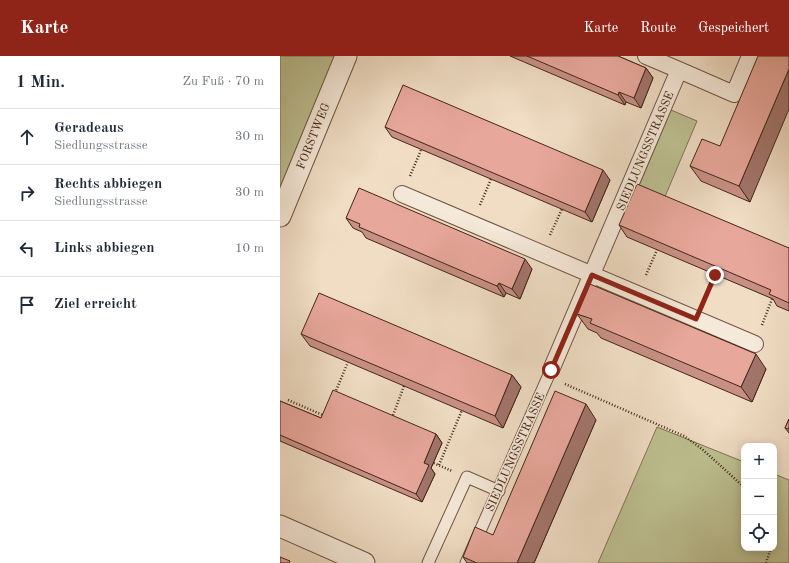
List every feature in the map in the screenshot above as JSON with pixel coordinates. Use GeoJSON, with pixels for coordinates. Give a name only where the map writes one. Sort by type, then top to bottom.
{"type":"FeatureCollection","features":[{"type":"Feature","properties":{"kind":"street","name":"FORSTWEG"},"geometry":{"type":"LineString","coordinates":[[280,216],[346,56]]}},
{"type":"Feature","properties":{"kind":"street"},"geometry":{"type":"LineString","coordinates":[[646,56],[734,94],[750,56]]}},
{"type":"Feature","properties":{"kind":"street","name":"SIEDLUNGSSTRASSE"},"geometry":{"type":"LineString","coordinates":[[550,373],[679,70]]}},
{"type":"Feature","properties":{"kind":"street"},"geometry":{"type":"LineString","coordinates":[[402,194],[754,344]]}},
{"type":"Feature","properties":{"kind":"street"},"geometry":{"type":"LineString","coordinates":[[280,526],[364,563]]}},
{"type":"Feature","properties":{"kind":"lane","name":"SIEDLUNGSSTRASSE"},"geometry":{"type":"LineString","coordinates":[[466,563],[550,373]]}},
{"type":"Feature","properties":{"kind":"lane"},"geometry":{"type":"LineString","coordinates":[[428,563],[467,477],[499,491]]}},
{"type":"Feature","properties":{"kind":"path"},"geometry":{"type":"LineString","coordinates":[[402,194],[422,150]]}},
{"type":"Feature","properties":{"kind":"path"},"geometry":{"type":"LineString","coordinates":[[472,224],[492,179]]}},
{"type":"Feature","properties":{"kind":"path"},"geometry":{"type":"LineString","coordinates":[[542,254],[562,210]]}},
{"type":"Feature","properties":{"kind":"path"},"geometry":{"type":"LineString","coordinates":[[638,294],[657,250]]}},
{"type":"Feature","properties":{"kind":"path"},"geometry":{"type":"LineString","coordinates":[[696,319],[715,275]]}},
{"type":"Feature","properties":{"kind":"path"},"geometry":{"type":"LineString","coordinates":[[754,344],[772,299]]}},
{"type":"Feature","properties":{"kind":"path"},"geometry":{"type":"LineString","coordinates":[[334,396],[348,362]]}},
{"type":"Feature","properties":{"kind":"path"},"geometry":{"type":"LineString","coordinates":[[550,373],[684,436],[702,449],[741,483]]}},
{"type":"Feature","properties":{"kind":"path"},"geometry":{"type":"LineString","coordinates":[[391,420],[404,386]]}},
{"type":"Feature","properties":{"kind":"path"},"geometry":{"type":"LineString","coordinates":[[288,400],[333,419]]}},
{"type":"Feature","properties":{"kind":"path"},"geometry":{"type":"LineString","coordinates":[[320,419],[328,409]]}},
{"type":"Feature","properties":{"kind":"path"},"geometry":{"type":"LineString","coordinates":[[439,465],[462,410]]}},
{"type":"Feature","properties":{"kind":"path"},"geometry":{"type":"LineString","coordinates":[[426,459],[467,477]]}},
{"type":"Feature","properties":{"kind":"path"},"geometry":{"type":"LineString","coordinates":[[766,563],[770,551]]}},
{"type":"Feature","properties":{"kind":"green space"},"geometry":{"type":"Polygon","coordinates":[[[280,56],[346,56],[280,216],[280,56]]]}},
{"type":"Feature","properties":{"kind":"green space"},"geometry":{"type":"Polygon","coordinates":[[[671,110],[697,121],[664,199],[638,188],[671,110]]]}},
{"type":"Feature","properties":{"kind":"green space"},"geometry":{"type":"Polygon","coordinates":[[[657,427],[741,461],[741,551],[777,551],[777,475],[789,480],[789,563],[598,563],[657,427]]]}},
{"type":"Feature","properties":{"kind":"building"},"geometry":{"type":"Polygon","coordinates":[[[527,56],[618,56],[646,68],[634,98],[619,92],[618,95],[527,56]]]}},
{"type":"Feature","properties":{"kind":"building"},"geometry":{"type":"Polygon","coordinates":[[[758,56],[789,56],[789,69],[739,186],[690,166],[702,139],[720,146],[758,56]]]}},
{"type":"Feature","properties":{"kind":"building"},"geometry":{"type":"Polygon","coordinates":[[[403,85],[603,170],[585,212],[385,127],[403,85]]]}},
{"type":"Feature","properties":{"kind":"building"},"geometry":{"type":"Polygon","coordinates":[[[637,184],[789,248],[789,303],[769,294],[771,290],[619,225],[637,184]]]}},
{"type":"Feature","properties":{"kind":"building"},"geometry":{"type":"Polygon","coordinates":[[[359,188],[525,259],[512,289],[499,283],[497,286],[359,227],[360,224],[346,218],[359,188]]]}},
{"type":"Feature","properties":{"kind":"building"},"geometry":{"type":"Polygon","coordinates":[[[590,284],[756,354],[741,387],[590,323],[592,319],[577,314],[590,284]]]}},
{"type":"Feature","properties":{"kind":"building"},"geometry":{"type":"Polygon","coordinates":[[[319,293],[512,375],[495,416],[301,334],[319,293]]]}},
{"type":"Feature","properties":{"kind":"building"},"geometry":{"type":"Polygon","coordinates":[[[333,390],[436,434],[424,463],[429,465],[416,494],[280,435],[280,401],[321,418],[333,390]]]}},
{"type":"Feature","properties":{"kind":"building"},"geometry":{"type":"Polygon","coordinates":[[[555,391],[586,404],[517,563],[477,563],[463,557],[475,527],[493,535],[555,391]]]}},
{"type":"Feature","properties":{"kind":"building"},"geometry":{"type":"Polygon","coordinates":[[[789,419],[789,429],[785,428],[789,419]]]}},
{"type":"Feature","properties":{"kind":"building"},"geometry":{"type":"Polygon","coordinates":[[[280,557],[290,561],[289,563],[280,563],[280,557]]]}},
{"type":"Feature","properties":{"kind":"route"},"geometry":{"type":"LineString","coordinates":[[551,370],[592,275],[696,319],[715,275]]}}]}
